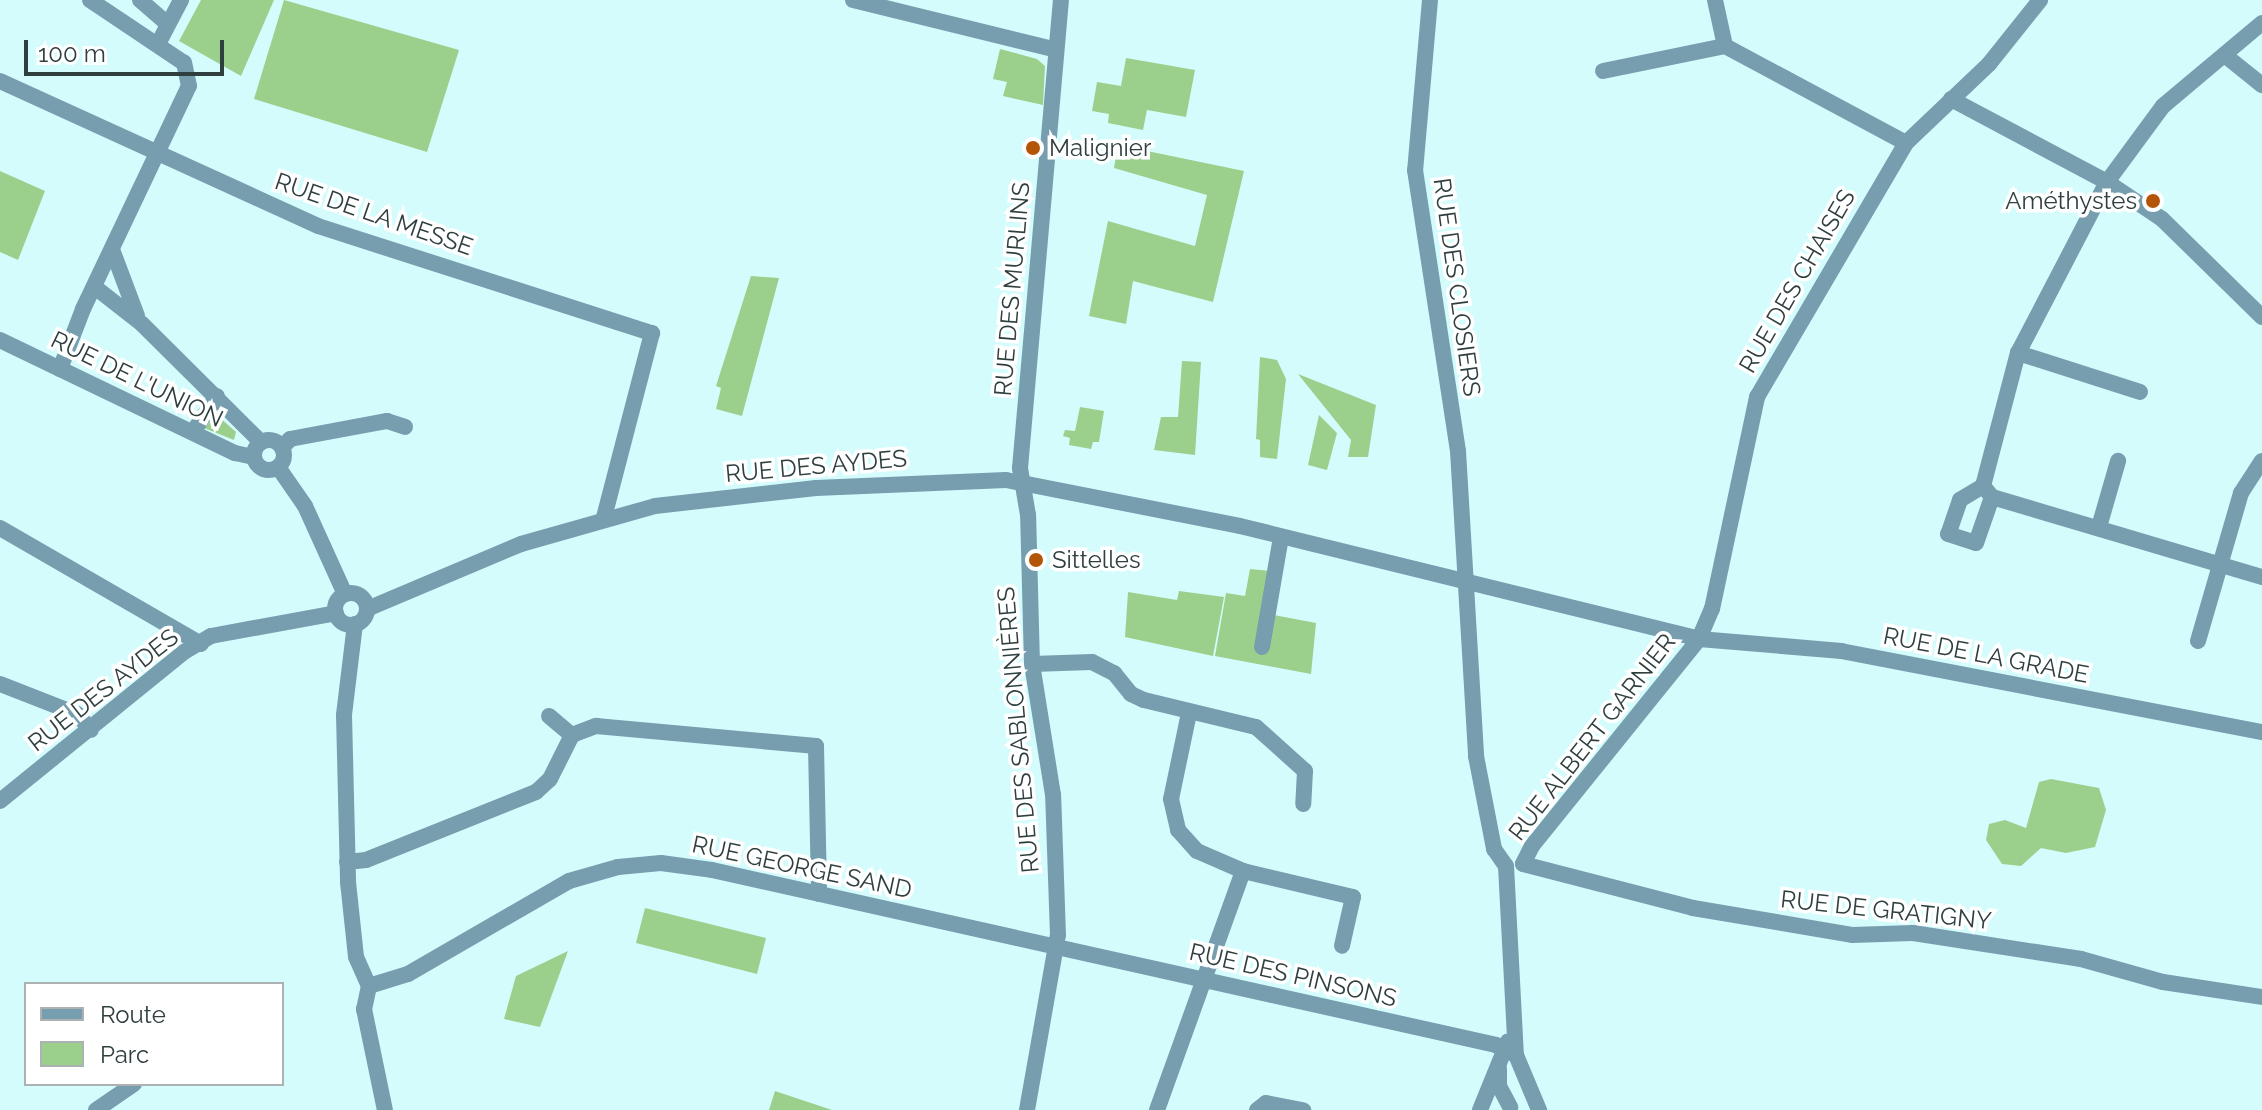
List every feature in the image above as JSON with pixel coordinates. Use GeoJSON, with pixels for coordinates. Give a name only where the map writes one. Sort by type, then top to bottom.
{"type":"FeatureCollection","features":[{"type":"Feature","properties":{"kind":"street"},"geometry":{"type":"LineString","coordinates":[[60,369],[160,153],[190,73],[158,44],[90,0]]}},
{"type":"Feature","properties":{"kind":"street"},"geometry":{"type":"LineString","coordinates":[[140,0],[168,24]]}},
{"type":"Feature","properties":{"kind":"street"},"geometry":{"type":"LineString","coordinates":[[158,44],[181,0]]}},
{"type":"Feature","properties":{"kind":"street"},"geometry":{"type":"LineString","coordinates":[[853,0],[1056,50]]}},
{"type":"Feature","properties":{"kind":"street","name":"RUE DES MURLINS"},"geometry":{"type":"LineString","coordinates":[[1024,486],[1020,470],[1061,0]]}},
{"type":"Feature","properties":{"kind":"street","name":"RUE DES CLOSIERS"},"geometry":{"type":"LineString","coordinates":[[1430,0],[1415,170],[1458,451],[1476,756],[1494,849],[1515,865]]}},
{"type":"Feature","properties":{"kind":"street"},"geometry":{"type":"LineString","coordinates":[[1715,0],[1725,46]]}},
{"type":"Feature","properties":{"kind":"street","name":"RUE DES CHAISES"},"geometry":{"type":"LineString","coordinates":[[1699,639],[1712,609],[1757,397],[1906,143],[1989,64],[2040,0]]}},
{"type":"Feature","properties":{"kind":"street"},"geometry":{"type":"LineString","coordinates":[[2262,23],[2227,57],[2163,106],[2107,182],[2018,353],[1988,491],[2262,577]]}},
{"type":"Feature","properties":{"kind":"street"},"geometry":{"type":"LineString","coordinates":[[1603,71],[1725,46],[1906,143]]}},
{"type":"Feature","properties":{"kind":"street"},"geometry":{"type":"LineString","coordinates":[[2227,57],[2262,85]]}},
{"type":"Feature","properties":{"kind":"street","name":"RUE DE LA MESSE"},"geometry":{"type":"LineString","coordinates":[[0,81],[318,226],[652,333],[604,517]]}},
{"type":"Feature","properties":{"kind":"street"},"geometry":{"type":"LineString","coordinates":[[1951,99],[2107,182],[2162,219],[2262,317]]}},
{"type":"Feature","properties":{"kind":"street"},"geometry":{"type":"LineString","coordinates":[[113,252],[124,291],[142,324]]}},
{"type":"Feature","properties":{"kind":"street"},"geometry":{"type":"LineString","coordinates":[[96,288],[142,324],[217,396],[257,450],[265,470],[278,467]]}},
{"type":"Feature","properties":{"kind":"street","name":"RUE DE L'UNION"},"geometry":{"type":"LineString","coordinates":[[0,340],[193,432],[257,450]]}},
{"type":"Feature","properties":{"kind":"street"},"geometry":{"type":"LineString","coordinates":[[2018,353],[2140,392]]}},
{"type":"Feature","properties":{"kind":"street"},"geometry":{"type":"LineString","coordinates":[[193,432],[217,396]]}},
{"type":"Feature","properties":{"kind":"street"},"geometry":{"type":"LineString","coordinates":[[355,624],[343,623],[336,613],[345,594],[305,506],[278,467],[282,448],[290,439],[387,421],[405,427]]}},
{"type":"Feature","properties":{"kind":"street"},"geometry":{"type":"LineString","coordinates":[[257,450],[274,441],[282,448]]}},
{"type":"Feature","properties":{"kind":"street"},"geometry":{"type":"LineString","coordinates":[[2099,527],[2118,461]]}},
{"type":"Feature","properties":{"kind":"street"},"geometry":{"type":"LineString","coordinates":[[2198,641],[2241,493],[2262,461]]}},
{"type":"Feature","properties":{"kind":"street","name":"RUE DES AYDES"},"geometry":{"type":"LineString","coordinates":[[367,609],[521,544],[604,517],[679,502],[816,488],[1006,480],[1281,537],[1468,582]]}},
{"type":"Feature","properties":{"kind":"street","name":"RUE DES SABLONNIÈRES"},"geometry":{"type":"LineString","coordinates":[[1024,486],[1032,664],[1053,795],[1058,949],[1027,1110]]}},
{"type":"Feature","properties":{"kind":"street"},"geometry":{"type":"LineString","coordinates":[[0,528],[201,644]]}},
{"type":"Feature","properties":{"kind":"street"},"geometry":{"type":"LineString","coordinates":[[1262,647],[1281,537]]}},
{"type":"Feature","properties":{"kind":"street","name":"RUE DE LA GRADE"},"geometry":{"type":"LineString","coordinates":[[1468,582],[1699,639],[1841,651],[2262,732]]}},
{"type":"Feature","properties":{"kind":"street"},"geometry":{"type":"LineString","coordinates":[[345,594],[360,596],[367,609],[355,624],[344,715],[347,862],[356,957],[369,986],[364,1009],[385,1110]]}},
{"type":"Feature","properties":{"kind":"street","name":"RUE DES AYDES"},"geometry":{"type":"LineString","coordinates":[[0,801],[184,652],[211,636],[336,613]]}},
{"type":"Feature","properties":{"kind":"street","name":"RUE ALBERT GARNIER"},"geometry":{"type":"LineString","coordinates":[[1515,865],[1699,639]]}},
{"type":"Feature","properties":{"kind":"street"},"geometry":{"type":"LineString","coordinates":[[1032,664],[1092,662],[1114,673],[1131,694],[1189,713],[1256,727],[1270,735],[1305,771],[1303,804]]}},
{"type":"Feature","properties":{"kind":"street"},"geometry":{"type":"LineString","coordinates":[[0,684],[77,714],[91,730]]}},
{"type":"Feature","properties":{"kind":"street"},"geometry":{"type":"LineString","coordinates":[[1189,713],[1171,799],[1178,830],[1197,851],[1243,871],[1353,897],[1342,946]]}},
{"type":"Feature","properties":{"kind":"street"},"geometry":{"type":"LineString","coordinates":[[549,716],[572,735]]}},
{"type":"Feature","properties":{"kind":"street"},"geometry":{"type":"LineString","coordinates":[[347,862],[366,860],[536,792],[558,766],[572,735],[596,726],[816,746],[819,894]]}},
{"type":"Feature","properties":{"kind":"street","name":"RUE GEORGE SAND"},"geometry":{"type":"LineString","coordinates":[[369,986],[408,974],[569,881],[618,867],[685,865],[1058,949]]}},
{"type":"Feature","properties":{"kind":"street"},"geometry":{"type":"LineString","coordinates":[[1515,865],[1511,1053],[1539,1110]]}},
{"type":"Feature","properties":{"kind":"street","name":"RUE DE GRATIGNY"},"geometry":{"type":"LineString","coordinates":[[1515,865],[1708,911],[1852,935],[1913,933],[2116,966],[2163,982],[2262,997]]}},
{"type":"Feature","properties":{"kind":"street"},"geometry":{"type":"LineString","coordinates":[[1157,1110],[1207,981],[1243,871]]}},
{"type":"Feature","properties":{"kind":"street","name":"RUE DES PINSONS"},"geometry":{"type":"LineString","coordinates":[[1058,949],[1511,1053]]}},
{"type":"Feature","properties":{"kind":"street"},"geometry":{"type":"LineString","coordinates":[[1480,1110],[1499,1067],[1511,1053]]}},
{"type":"Feature","properties":{"kind":"street"},"geometry":{"type":"LineString","coordinates":[[1499,1067],[1501,1108],[1530,1110]]}},
{"type":"Feature","properties":{"kind":"street"},"geometry":{"type":"LineString","coordinates":[[96,1110],[131,1086]]}},
{"type":"Feature","properties":{"kind":"street"},"geometry":{"type":"LineString","coordinates":[[1257,1110],[1266,1103],[1303,1110]]}},
{"type":"Feature","properties":{"kind":"green space"},"geometry":{"type":"Polygon","coordinates":[[[201,0],[274,0],[241,76],[179,41],[201,0]]]}},
{"type":"Feature","properties":{"kind":"green space"},"geometry":{"type":"Polygon","coordinates":[[[284,0],[459,50],[427,152],[254,99],[284,0]]]}},
{"type":"Feature","properties":{"kind":"green space"},"geometry":{"type":"Polygon","coordinates":[[[1000,49],[1037,59],[1045,66],[1043,105],[1003,96],[1007,82],[993,79],[1000,49]]]}},
{"type":"Feature","properties":{"kind":"green space"},"geometry":{"type":"Polygon","coordinates":[[[1126,58],[1195,70],[1186,117],[1147,110],[1143,130],[1108,123],[1109,114],[1092,111],[1097,82],[1121,86],[1126,58]]]}},
{"type":"Feature","properties":{"kind":"green space"},"geometry":{"type":"Polygon","coordinates":[[[1118,145],[1244,171],[1213,302],[1133,281],[1126,324],[1089,316],[1108,221],[1195,246],[1207,195],[1114,168],[1118,145]]]}},
{"type":"Feature","properties":{"kind":"green space"},"geometry":{"type":"Polygon","coordinates":[[[0,171],[45,191],[18,260],[0,252],[0,171]]]}},
{"type":"Feature","properties":{"kind":"green space"},"geometry":{"type":"Polygon","coordinates":[[[751,276],[779,278],[742,416],[716,409],[721,388],[716,386],[751,276]]]}},
{"type":"Feature","properties":{"kind":"green space"},"geometry":{"type":"Polygon","coordinates":[[[1260,357],[1277,360],[1286,379],[1277,459],[1260,457],[1260,440],[1256,439],[1260,357]]]}},
{"type":"Feature","properties":{"kind":"green space"},"geometry":{"type":"Polygon","coordinates":[[[1182,361],[1201,362],[1195,455],[1154,450],[1161,417],[1178,417],[1182,361]]]}},
{"type":"Feature","properties":{"kind":"green space"},"geometry":{"type":"Polygon","coordinates":[[[1298,374],[1376,405],[1368,457],[1348,457],[1351,440],[1298,374]]]}},
{"type":"Feature","properties":{"kind":"green space"},"geometry":{"type":"Polygon","coordinates":[[[1080,407],[1104,411],[1099,442],[1093,442],[1091,449],[1069,445],[1070,438],[1063,436],[1065,430],[1075,431],[1080,407]]]}},
{"type":"Feature","properties":{"kind":"green space"},"geometry":{"type":"Polygon","coordinates":[[[217,415],[236,432],[234,440],[204,428],[217,415]]]}},
{"type":"Feature","properties":{"kind":"green space"},"geometry":{"type":"Polygon","coordinates":[[[1319,415],[1337,433],[1327,470],[1308,465],[1319,415]]]}},
{"type":"Feature","properties":{"kind":"green space"},"geometry":{"type":"Polygon","coordinates":[[[1250,569],[1271,571],[1274,615],[1316,623],[1311,674],[1215,656],[1226,593],[1245,596],[1250,569]]]}},
{"type":"Feature","properties":{"kind":"green space"},"geometry":{"type":"Polygon","coordinates":[[[1179,591],[1224,597],[1213,656],[1125,637],[1128,592],[1177,600],[1179,591]]]}},
{"type":"Feature","properties":{"kind":"green space"},"geometry":{"type":"Polygon","coordinates":[[[2051,779],[2099,788],[2106,810],[2095,847],[2066,853],[2041,848],[2021,866],[2002,864],[1986,840],[1989,824],[2005,820],[2026,828],[2039,782],[2051,779]]]}},
{"type":"Feature","properties":{"kind":"green space"},"geometry":{"type":"Polygon","coordinates":[[[645,908],[766,938],[757,974],[636,943],[645,908]]]}},
{"type":"Feature","properties":{"kind":"green space"},"geometry":{"type":"Polygon","coordinates":[[[568,951],[540,1027],[504,1019],[516,976],[568,951]]]}},
{"type":"Feature","properties":{"kind":"green space"},"geometry":{"type":"Polygon","coordinates":[[[775,1091],[832,1110],[769,1110],[775,1091]]]}},
{"type":"Feature","properties":{"kind":"place","name":"Malignier"},"geometry":{"type":"Point","coordinates":[1033,148]}},
{"type":"Feature","properties":{"kind":"place","name":"Améthystes"},"geometry":{"type":"Point","coordinates":[2153,201]}},
{"type":"Feature","properties":{"kind":"place","name":"Sittelles"},"geometry":{"type":"Point","coordinates":[1036,560]}}]}
